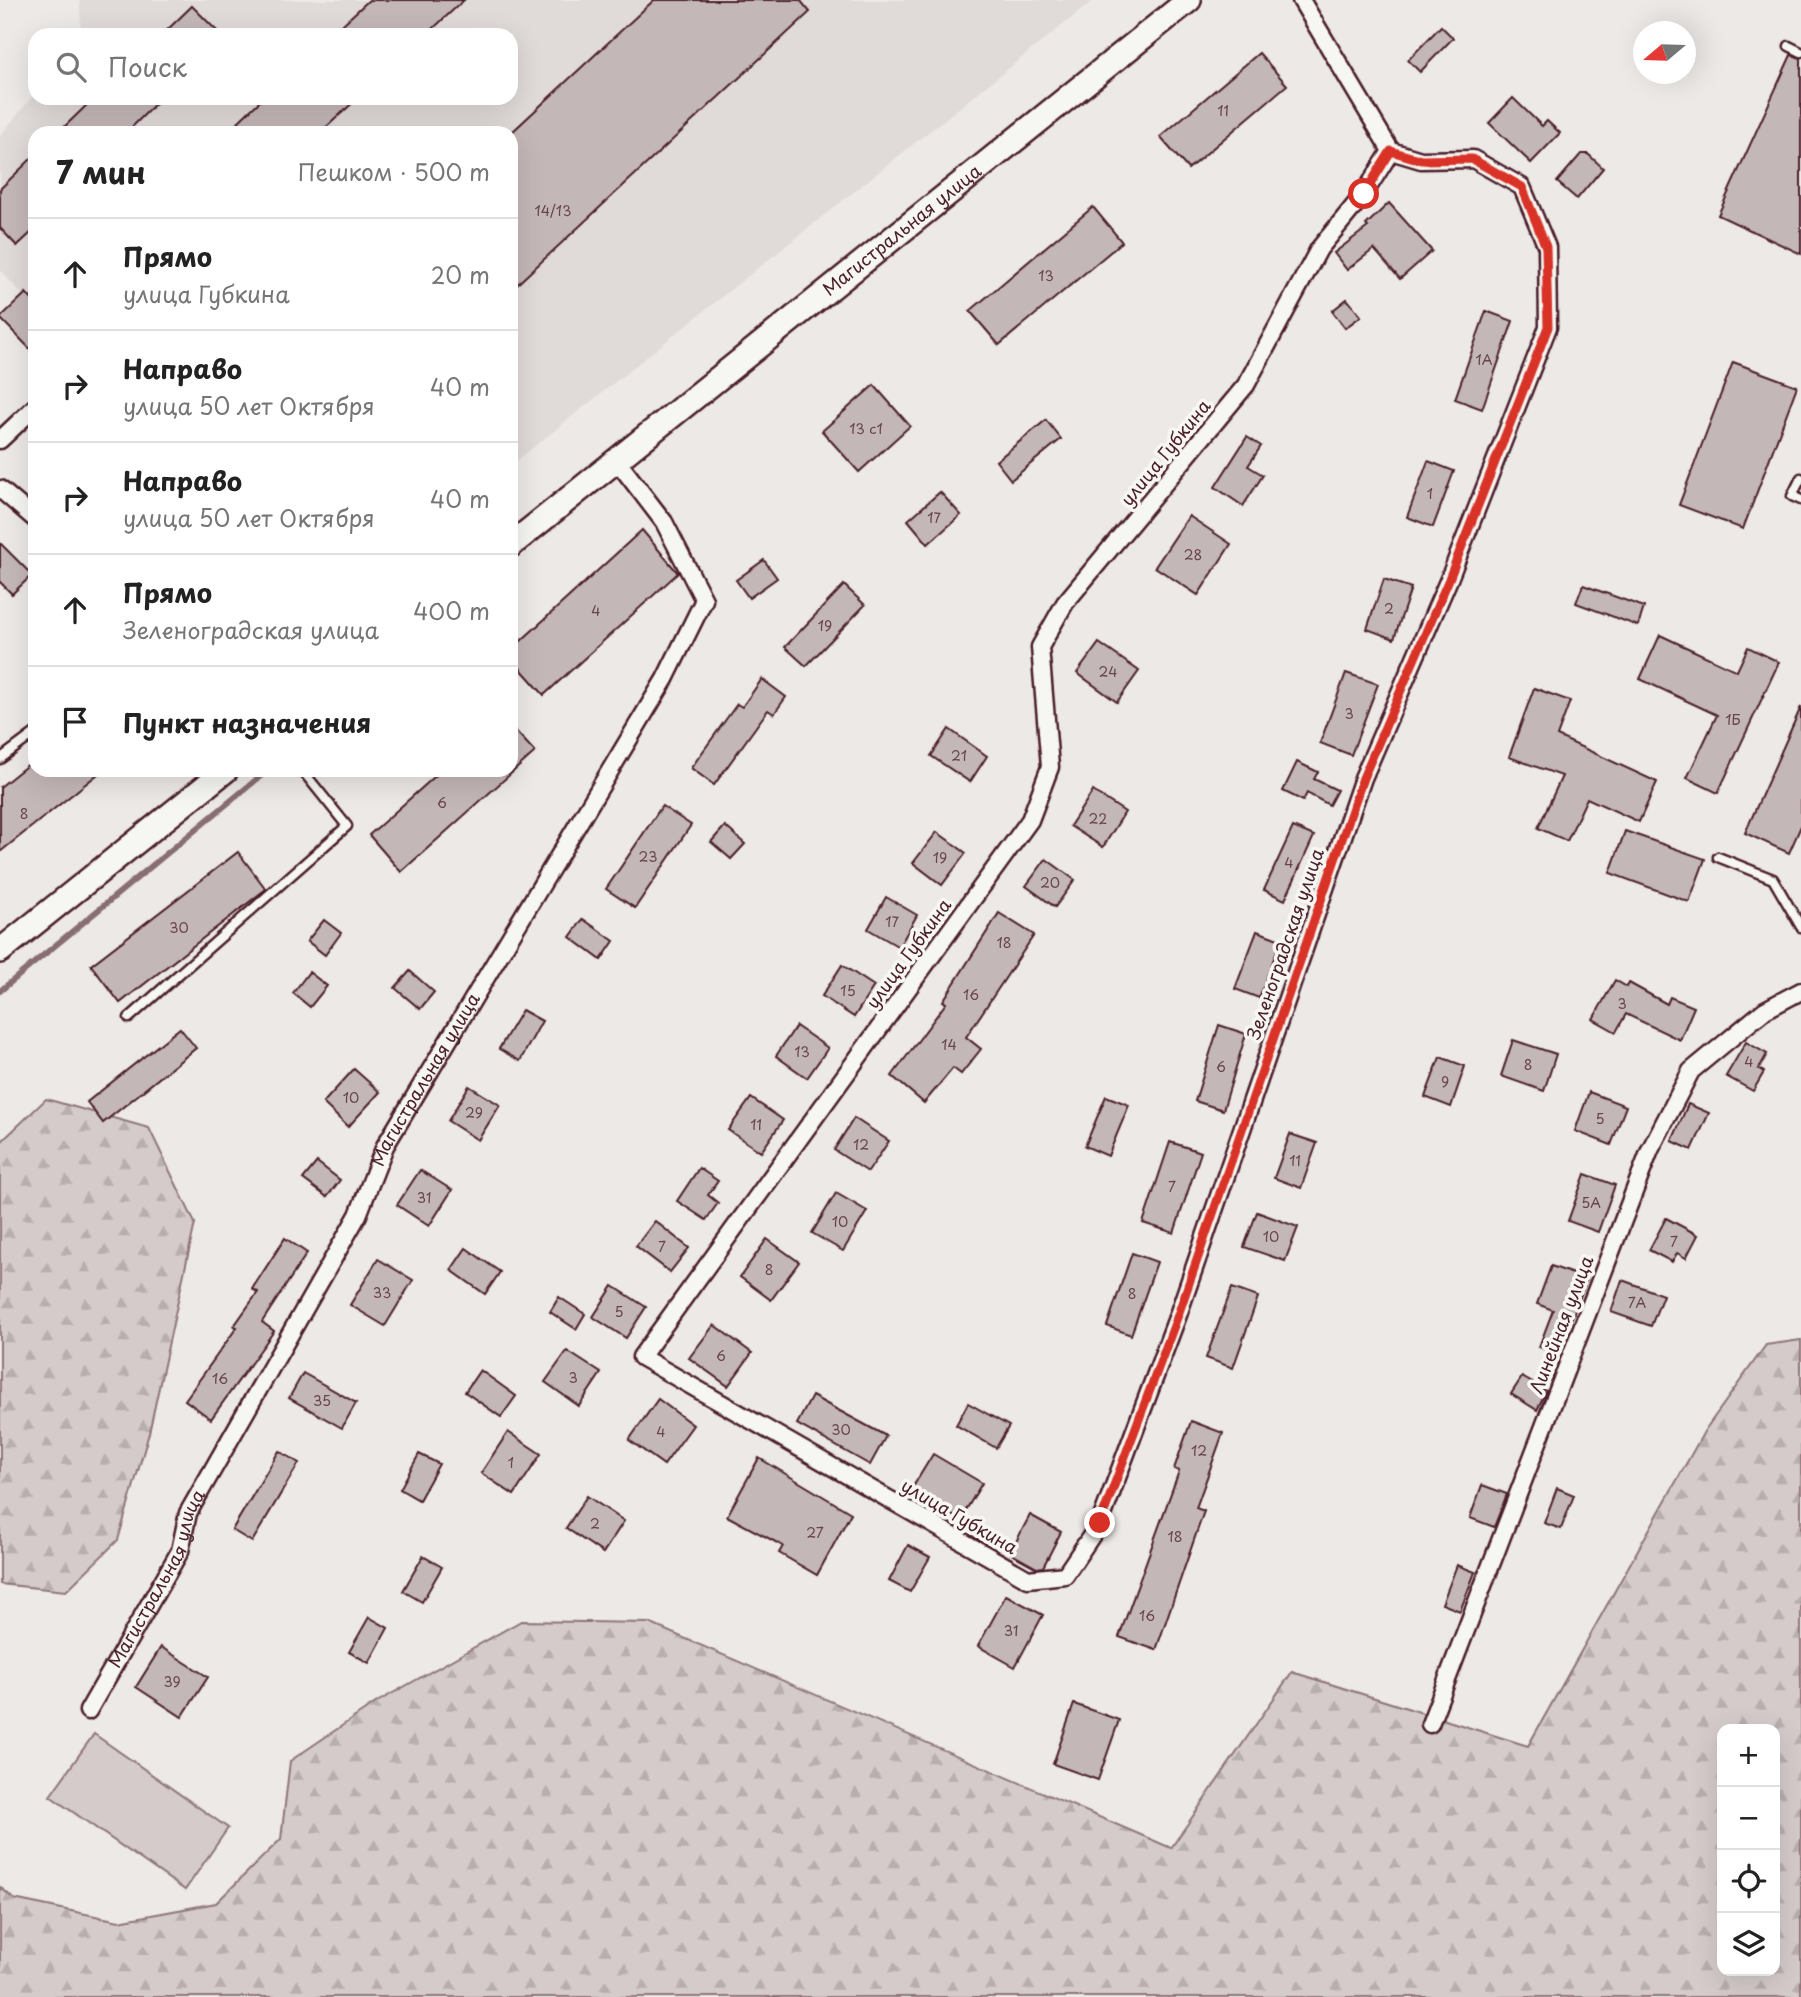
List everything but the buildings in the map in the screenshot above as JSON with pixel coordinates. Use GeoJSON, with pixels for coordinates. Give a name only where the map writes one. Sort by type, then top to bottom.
{"type":"FeatureCollection","features":[{"type":"Feature","properties":{"kind":"main road","name":"Магистральная улица"},"geometry":{"type":"LineString","coordinates":[[518,540],[618,462],[1189,0]]}},
{"type":"Feature","properties":{"kind":"main road"},"geometry":{"type":"LineString","coordinates":[[0,951],[217,777]]}},
{"type":"Feature","properties":{"kind":"street"},"geometry":{"type":"LineString","coordinates":[[1301,0],[1391,151]]}},
{"type":"Feature","properties":{"kind":"street","name":"Зеленоградская улица"},"geometry":{"type":"LineString","coordinates":[[1065,1575],[1100,1523],[1178,1315],[1363,778],[1449,579],[1548,327],[1546,247],[1522,187],[1472,159],[1421,160],[1391,151]]}},
{"type":"Feature","properties":{"kind":"street","name":"улица Губкина"},"geometry":{"type":"LineString","coordinates":[[1065,1575],[1028,1579],[641,1357],[1030,820],[1051,767],[1040,647],[1065,603],[1245,385],[1319,249],[1364,194],[1391,151]]}},
{"type":"Feature","properties":{"kind":"street"},"geometry":{"type":"LineString","coordinates":[[0,440],[28,414]]}},
{"type":"Feature","properties":{"kind":"street","name":"Магистральная улица"},"geometry":{"type":"LineString","coordinates":[[88,1711],[180,1551],[188,1513],[358,1215],[385,1146],[664,679],[704,600],[664,522],[618,462]]}},
{"type":"Feature","properties":{"kind":"street"},"geometry":{"type":"LineString","coordinates":[[0,489],[28,513]]}},
{"type":"Feature","properties":{"kind":"street","name":"Линейная улица"},"geometry":{"type":"LineString","coordinates":[[1430,1724],[1650,1150],[1691,1071],[1765,1010],[1801,990]]}},
{"type":"Feature","properties":{"kind":"lane"},"geometry":{"type":"LineString","coordinates":[[1789,46],[1801,52]]}},
{"type":"Feature","properties":{"kind":"lane"},"geometry":{"type":"LineString","coordinates":[[1801,478],[1792,496],[1801,500]]}},
{"type":"Feature","properties":{"kind":"lane"},"geometry":{"type":"LineString","coordinates":[[0,759],[28,738]]}},
{"type":"Feature","properties":{"kind":"lane"},"geometry":{"type":"LineString","coordinates":[[129,1018],[347,826],[308,777]]}},
{"type":"Feature","properties":{"kind":"lane"},"geometry":{"type":"LineString","coordinates":[[1718,857],[1773,879],[1801,927]]}},
{"type":"Feature","properties":{"kind":"shaded area"},"geometry":{"type":"Polygon","coordinates":[[[80,0],[1094,0],[518,459],[518,126],[28,126],[28,300],[0,270],[0,136],[28,102],[28,105],[518,105],[518,28],[81,28],[80,0]]]}},
{"type":"Feature","properties":{"kind":"green space"},"geometry":{"type":"Polygon","coordinates":[[[46,1099],[149,1128],[195,1223],[149,1433],[118,1540],[66,1591],[0,1584],[0,1143],[46,1099]]]}},
{"type":"Feature","properties":{"kind":"green space"},"geometry":{"type":"Polygon","coordinates":[[[1801,1340],[1801,1997],[0,1997],[0,1887],[14,1899],[119,1921],[216,1903],[281,1839],[290,1761],[377,1702],[521,1621],[649,1623],[1171,1848],[1292,1672],[1528,1746],[1705,1430],[1766,1345],[1801,1340]]]}},
{"type":"Feature","properties":{"kind":"green space"},"geometry":{"type":"Polygon","coordinates":[[[94,1734],[228,1828],[185,1890],[50,1796],[94,1734]]]}},
{"type":"Feature","properties":{"kind":"waterway"},"geometry":{"type":"LineString","coordinates":[[0,991],[260,777]]}},
{"type":"Feature","properties":{"kind":"route"},"geometry":{"type":"LineString","coordinates":[[1100,1523],[1178,1315],[1363,778],[1449,579],[1548,327],[1546,247],[1522,187],[1472,159],[1421,160],[1391,151],[1364,194]]}}]}
